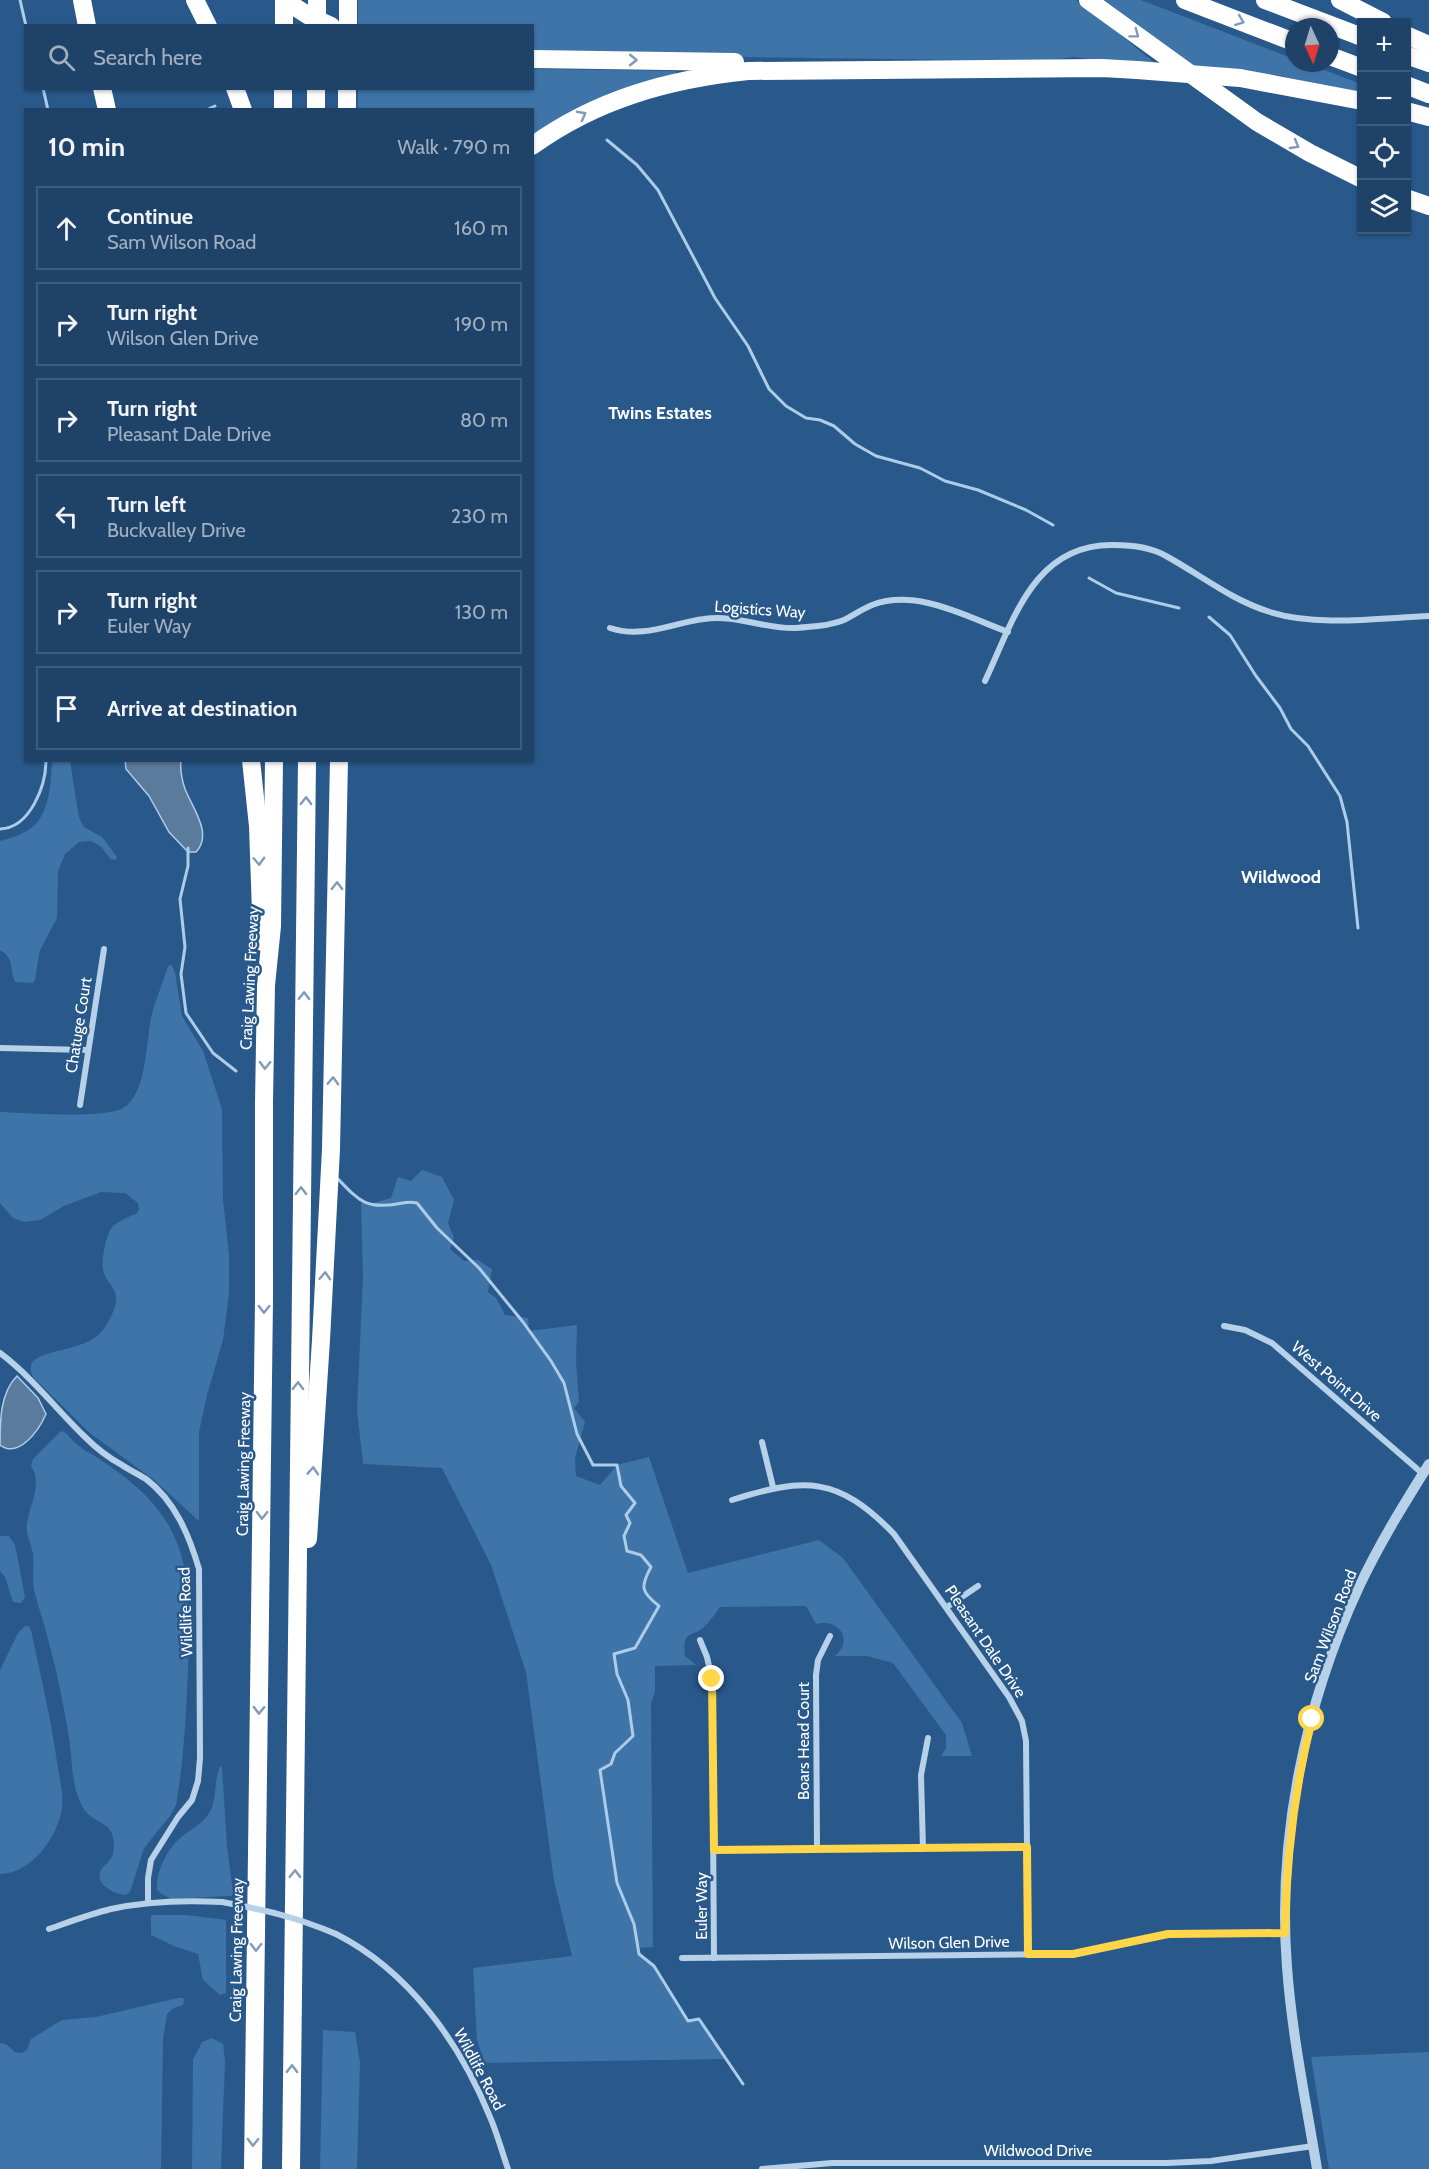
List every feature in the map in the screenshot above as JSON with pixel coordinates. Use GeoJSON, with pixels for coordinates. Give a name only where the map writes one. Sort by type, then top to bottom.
{"type":"FeatureCollection","features":[{"type":"Feature","properties":{"kind":"highway"},"geometry":{"type":"LineString","coordinates":[[82,0],[87,24]]}},
{"type":"Feature","properties":{"kind":"highway"},"geometry":{"type":"LineString","coordinates":[[195,0],[207,24]]}},
{"type":"Feature","properties":{"kind":"highway"},"geometry":{"type":"LineString","coordinates":[[284,0],[284,24]]}},
{"type":"Feature","properties":{"kind":"highway"},"geometry":{"type":"LineString","coordinates":[[284,0],[327,24]]}},
{"type":"Feature","properties":{"kind":"highway"},"geometry":{"type":"LineString","coordinates":[[317,0],[317,24]]}},
{"type":"Feature","properties":{"kind":"highway"},"geometry":{"type":"LineString","coordinates":[[348,0],[348,24]]}},
{"type":"Feature","properties":{"kind":"highway"},"geometry":{"type":"LineString","coordinates":[[1088,0],[1257,122],[1310,153],[1357,176]]}},
{"type":"Feature","properties":{"kind":"highway"},"geometry":{"type":"LineString","coordinates":[[1185,0],[1285,39]]}},
{"type":"Feature","properties":{"kind":"highway"},"geometry":{"type":"LineString","coordinates":[[1265,0],[1357,35]]}},
{"type":"Feature","properties":{"kind":"highway"},"geometry":{"type":"LineString","coordinates":[[1340,0],[1375,18]]}},
{"type":"Feature","properties":{"kind":"highway"},"geometry":{"type":"LineString","coordinates":[[1411,37],[1429,45]]}},
{"type":"Feature","properties":{"kind":"highway"},"geometry":{"type":"LineString","coordinates":[[1411,56],[1429,63]]}},
{"type":"Feature","properties":{"kind":"highway"},"geometry":{"type":"LineString","coordinates":[[534,59],[1137,70],[1240,78],[1357,100]]}},
{"type":"Feature","properties":{"kind":"highway"},"geometry":{"type":"LineString","coordinates":[[1339,59],[1357,66]]}},
{"type":"Feature","properties":{"kind":"highway"},"geometry":{"type":"LineString","coordinates":[[534,145],[586,112],[656,86],[708,75],[748,71],[1023,68]]}},
{"type":"Feature","properties":{"kind":"highway"},"geometry":{"type":"LineString","coordinates":[[1411,87],[1429,94]]}},
{"type":"Feature","properties":{"kind":"highway"},"geometry":{"type":"LineString","coordinates":[[102,90],[107,108]]}},
{"type":"Feature","properties":{"kind":"highway"},"geometry":{"type":"LineString","coordinates":[[236,90],[242,108]]}},
{"type":"Feature","properties":{"kind":"highway"},"geometry":{"type":"LineString","coordinates":[[283,90],[283,108]]}},
{"type":"Feature","properties":{"kind":"highway"},"geometry":{"type":"LineString","coordinates":[[316,90],[316,108]]}},
{"type":"Feature","properties":{"kind":"highway"},"geometry":{"type":"LineString","coordinates":[[347,90],[347,108]]}},
{"type":"Feature","properties":{"kind":"highway"},"geometry":{"type":"LineString","coordinates":[[1411,112],[1429,117]]}},
{"type":"Feature","properties":{"kind":"highway"},"geometry":{"type":"LineString","coordinates":[[1411,199],[1429,206]]}},
{"type":"Feature","properties":{"kind":"highway"},"geometry":{"type":"LineString","coordinates":[[251,762],[258,826],[260,927],[266,985]]}},
{"type":"Feature","properties":{"kind":"highway","name":"Craig Lawing Freeway"},"geometry":{"type":"LineString","coordinates":[[253,2169],[266,985],[272,926],[274,762]]}},
{"type":"Feature","properties":{"kind":"highway"},"geometry":{"type":"LineString","coordinates":[[291,2169],[307,762]]}},
{"type":"Feature","properties":{"kind":"highway"},"geometry":{"type":"LineString","coordinates":[[297,1696],[327,1235],[336,956],[339,762]]}},
{"type":"Feature","properties":{"kind":"street"},"geometry":{"type":"LineString","coordinates":[[985,681],[1029,589],[1046,568],[1072,552],[1099,545],[1130,545],[1164,554],[1244,604],[1288,617],[1324,620],[1429,616]]}},
{"type":"Feature","properties":{"kind":"street","name":"Logistics Way"},"geometry":{"type":"LineString","coordinates":[[610,628],[625,633],[637,633],[705,618],[728,618],[780,628],[819,626],[834,624],[872,605],[903,600],[929,603],[1008,632]]}},
{"type":"Feature","properties":{"kind":"street","name":"Chatuge Court"},"geometry":{"type":"LineString","coordinates":[[80,1105],[104,949]]}},
{"type":"Feature","properties":{"kind":"street"},"geometry":{"type":"LineString","coordinates":[[0,1048],[87,1050]]}},
{"type":"Feature","properties":{"kind":"street","name":"West Point Drive"},"geometry":{"type":"LineString","coordinates":[[1224,1326],[1245,1330],[1272,1342],[1426,1469]]}},
{"type":"Feature","properties":{"kind":"street","name":"Wildlife Road"},"geometry":{"type":"LineString","coordinates":[[0,1353],[34,1384],[87,1439],[119,1463],[146,1479],[165,1498],[176,1512],[190,1541],[199,1569],[201,1603],[198,1781],[192,1800],[178,1817],[151,1860],[148,1903]]}},
{"type":"Feature","properties":{"kind":"street"},"geometry":{"type":"LineString","coordinates":[[762,1442],[773,1487]]}},
{"type":"Feature","properties":{"kind":"street","name":"Sam Wilson Road"},"geometry":{"type":"LineString","coordinates":[[1317,2169],[1293,2025],[1285,1933],[1286,1883],[1293,1810],[1306,1745],[1328,1667],[1359,1586],[1426,1469]]}},
{"type":"Feature","properties":{"kind":"street","name":"Pleasant Dale Drive"},"geometry":{"type":"LineString","coordinates":[[732,1500],[773,1487],[789,1485],[835,1490],[854,1500],[875,1515],[894,1534],[996,1678],[1023,1721],[1028,1761],[1028,1954]]}},
{"type":"Feature","properties":{"kind":"street"},"geometry":{"type":"LineString","coordinates":[[947,1607],[978,1586]]}},
{"type":"Feature","properties":{"kind":"street","name":"Boars Head Court"},"geometry":{"type":"LineString","coordinates":[[817,1849],[816,1675],[818,1660],[830,1636]]}},
{"type":"Feature","properties":{"kind":"street","name":"Euler Way"},"geometry":{"type":"LineString","coordinates":[[700,1640],[712,1679],[714,1958]]}},
{"type":"Feature","properties":{"kind":"street"},"geometry":{"type":"LineString","coordinates":[[923,1848],[921,1775],[928,1738]]}},
{"type":"Feature","properties":{"kind":"street"},"geometry":{"type":"LineString","coordinates":[[714,1850],[1027,1847]]}},
{"type":"Feature","properties":{"kind":"street","name":"Wildlife Road"},"geometry":{"type":"LineString","coordinates":[[49,1929],[108,1910],[148,1903],[222,1902],[270,1910],[302,1919],[354,1943],[395,1975],[448,2034],[486,2105],[508,2169]]}},
{"type":"Feature","properties":{"kind":"street","name":"Wilson Glen Drive"},"geometry":{"type":"LineString","coordinates":[[682,1958],[1073,1954],[1168,1934],[1285,1933]]}},
{"type":"Feature","properties":{"kind":"street","name":"Wildwood Drive"},"geometry":{"type":"LineString","coordinates":[[762,2169],[823,2164],[1124,2166],[1211,2161],[1313,2146]]}},
{"type":"Feature","properties":{"kind":"shaded area"},"geometry":{"type":"Polygon","coordinates":[[[358,0],[1076,0],[1155,63],[1109,62],[1074,57],[1039,61],[534,54],[534,24],[358,24],[358,0]]]}},
{"type":"Feature","properties":{"kind":"shaded area"},"geometry":{"type":"Polygon","coordinates":[[[1094,0],[1141,0],[1285,56],[1285,72],[1330,72],[1357,82],[1357,94],[1282,76],[1188,66],[1094,0]]]}},
{"type":"Feature","properties":{"kind":"shaded area"},"geometry":{"type":"Polygon","coordinates":[[[534,69],[676,71],[676,77],[534,138],[534,108],[358,108],[358,90],[534,90],[534,69]]]}},
{"type":"Feature","properties":{"kind":"shaded area"},"geometry":{"type":"Polygon","coordinates":[[[52,762],[70,762],[79,818],[84,827],[102,837],[117,857],[115,860],[111,859],[100,846],[91,841],[79,842],[65,854],[58,871],[57,918],[40,950],[35,979],[33,983],[15,982],[10,960],[0,950],[0,841],[28,830],[37,822],[46,806],[52,762]]]}},
{"type":"Feature","properties":{"kind":"shaded area"},"geometry":{"type":"Polygon","coordinates":[[[125,762],[181,762],[184,786],[202,829],[201,845],[196,852],[188,852],[169,832],[149,796],[126,769],[125,762]]]}},
{"type":"Feature","properties":{"kind":"shaded area"},"geometry":{"type":"Polygon","coordinates":[[[172,965],[182,1016],[203,1051],[222,1109],[223,1199],[229,1255],[229,1293],[223,1340],[199,1432],[199,1521],[154,1480],[90,1433],[33,1377],[31,1372],[32,1363],[37,1358],[89,1341],[105,1327],[116,1301],[115,1292],[105,1277],[103,1268],[106,1242],[112,1227],[136,1214],[139,1210],[138,1203],[125,1193],[101,1192],[64,1206],[40,1220],[24,1222],[13,1218],[0,1203],[0,1112],[83,1114],[123,1108],[131,1101],[141,1080],[153,1012],[168,966],[172,965]]]}},
{"type":"Feature","properties":{"kind":"shaded area"},"geometry":{"type":"Polygon","coordinates":[[[422,1170],[442,1177],[454,1200],[448,1223],[454,1237],[450,1249],[464,1261],[478,1260],[492,1269],[488,1292],[496,1298],[505,1315],[528,1318],[529,1331],[577,1325],[576,1362],[579,1402],[574,1408],[585,1422],[575,1458],[576,1476],[600,1485],[617,1465],[649,1457],[688,1573],[819,1540],[843,1558],[962,1723],[972,1756],[941,1756],[946,1748],[946,1735],[893,1663],[867,1656],[835,1656],[841,1650],[843,1643],[841,1632],[831,1624],[816,1624],[806,1606],[720,1607],[704,1627],[689,1636],[685,1642],[685,1656],[696,1665],[655,1666],[655,1691],[651,1704],[653,1947],[638,1948],[639,1954],[654,1966],[687,2020],[699,2019],[724,2059],[485,2063],[477,2040],[473,1968],[572,1956],[554,1881],[526,1672],[491,1565],[442,1468],[363,1464],[357,1410],[363,1277],[361,1203],[370,1204],[391,1198],[398,1177],[411,1181],[422,1170]]]}},
{"type":"Feature","properties":{"kind":"shaded area"},"geometry":{"type":"Polygon","coordinates":[[[17,1376],[38,1398],[46,1414],[39,1428],[28,1441],[21,1446],[7,1448],[0,1445],[2,1408],[7,1391],[17,1376]]]}},
{"type":"Feature","properties":{"kind":"shaded area"},"geometry":{"type":"Polygon","coordinates":[[[61,1431],[81,1448],[129,1481],[151,1501],[175,1538],[185,1570],[189,1619],[188,1669],[183,1754],[176,1805],[144,1848],[130,1892],[125,1895],[106,1887],[100,1880],[101,1870],[113,1854],[113,1837],[110,1829],[84,1810],[77,1795],[60,1687],[34,1590],[33,1554],[27,1535],[36,1486],[31,1466],[33,1459],[61,1431]]]}},
{"type":"Feature","properties":{"kind":"shaded area"},"geometry":{"type":"Polygon","coordinates":[[[0,1536],[9,1536],[15,1545],[25,1597],[21,1603],[13,1602],[5,1577],[0,1571],[0,1536]]]}},
{"type":"Feature","properties":{"kind":"shaded area"},"geometry":{"type":"Polygon","coordinates":[[[25,1626],[29,1626],[31,1630],[49,1712],[62,1791],[62,1808],[55,1831],[41,1852],[22,1868],[0,1874],[0,1670],[18,1633],[25,1626]]]}},
{"type":"Feature","properties":{"kind":"shaded area"},"geometry":{"type":"Polygon","coordinates":[[[220,1766],[222,1767],[227,1846],[233,1893],[231,1896],[171,1899],[157,1889],[160,1870],[168,1852],[176,1842],[208,1815],[213,1803],[220,1766]]]}},
{"type":"Feature","properties":{"kind":"shaded area"},"geometry":{"type":"Polygon","coordinates":[[[151,1915],[186,1915],[226,1920],[226,1993],[220,1995],[203,1980],[198,1954],[151,1935],[151,1915]]]}},
{"type":"Feature","properties":{"kind":"shaded area"},"geometry":{"type":"Polygon","coordinates":[[[183,1998],[183,2005],[167,2014],[163,2040],[161,2169],[0,2169],[0,2043],[6,2044],[15,2052],[22,2053],[27,2050],[31,2039],[62,2020],[96,2017],[183,1998]]]}},
{"type":"Feature","properties":{"kind":"shaded area"},"geometry":{"type":"Polygon","coordinates":[[[323,2030],[355,2032],[360,2062],[357,2169],[320,2169],[323,2030]]]}},
{"type":"Feature","properties":{"kind":"shaded area"},"geometry":{"type":"Polygon","coordinates":[[[212,2038],[223,2044],[225,2061],[221,2169],[192,2169],[193,2060],[202,2042],[212,2038]]]}},
{"type":"Feature","properties":{"kind":"shaded area"},"geometry":{"type":"Polygon","coordinates":[[[1429,2052],[1429,2169],[1329,2169],[1311,2057],[1429,2052]]]}},
{"type":"Feature","properties":{"kind":"waterway"},"geometry":{"type":"LineString","coordinates":[[20,0],[26,24]]}},
{"type":"Feature","properties":{"kind":"waterway"},"geometry":{"type":"LineString","coordinates":[[43,90],[48,108]]}},
{"type":"Feature","properties":{"kind":"waterway"},"geometry":{"type":"LineString","coordinates":[[210,108],[215,106]]}},
{"type":"Feature","properties":{"kind":"waterway"},"geometry":{"type":"LineString","coordinates":[[607,140],[637,165],[658,190],[715,298],[748,346],[769,389],[786,406],[806,418],[820,420],[834,426],[855,444],[876,456],[920,468],[945,481],[978,490],[1026,510],[1053,525]]}},
{"type":"Feature","properties":{"kind":"waterway"},"geometry":{"type":"LineString","coordinates":[[1089,578],[1116,593],[1179,608]]}},
{"type":"Feature","properties":{"kind":"waterway"},"geometry":{"type":"LineString","coordinates":[[1209,617],[1230,635],[1280,708],[1291,729],[1308,746],[1340,796],[1347,822],[1358,928]]}},
{"type":"Feature","properties":{"kind":"waterway"},"geometry":{"type":"LineString","coordinates":[[0,829],[11,827],[28,814],[43,782],[46,762]]}},
{"type":"Feature","properties":{"kind":"waterway"},"geometry":{"type":"LineString","coordinates":[[188,848],[188,866],[180,899],[185,947],[181,974],[186,1013],[213,1053],[236,1071]]}},
{"type":"Feature","properties":{"kind":"waterway"},"geometry":{"type":"LineString","coordinates":[[338,1179],[358,1198],[370,1204],[417,1203],[437,1228],[479,1268],[523,1322],[564,1383],[577,1434],[593,1465],[617,1465],[621,1486],[635,1503],[626,1515],[630,1523],[624,1536],[627,1551],[641,1555],[651,1567],[644,1589],[659,1606],[635,1648],[614,1654],[617,1674],[628,1700],[633,1736],[615,1753],[611,1764],[600,1770],[617,1883],[634,1924],[639,1954],[654,1966],[688,2021],[699,2019],[743,2084]]}},
{"type":"Feature","properties":{"kind":"district","name":"Twins Estates"},"geometry":{"type":"Point","coordinates":[660,413]}},
{"type":"Feature","properties":{"kind":"district","name":"Wildwood"},"geometry":{"type":"Point","coordinates":[1281,877]}},
{"type":"Feature","properties":{"kind":"route"},"geometry":{"type":"LineString","coordinates":[[712,1679],[714,1850],[1027,1847],[1028,1954],[1073,1954],[1168,1934],[1285,1933],[1289,1838],[1312,1719]]}}]}
